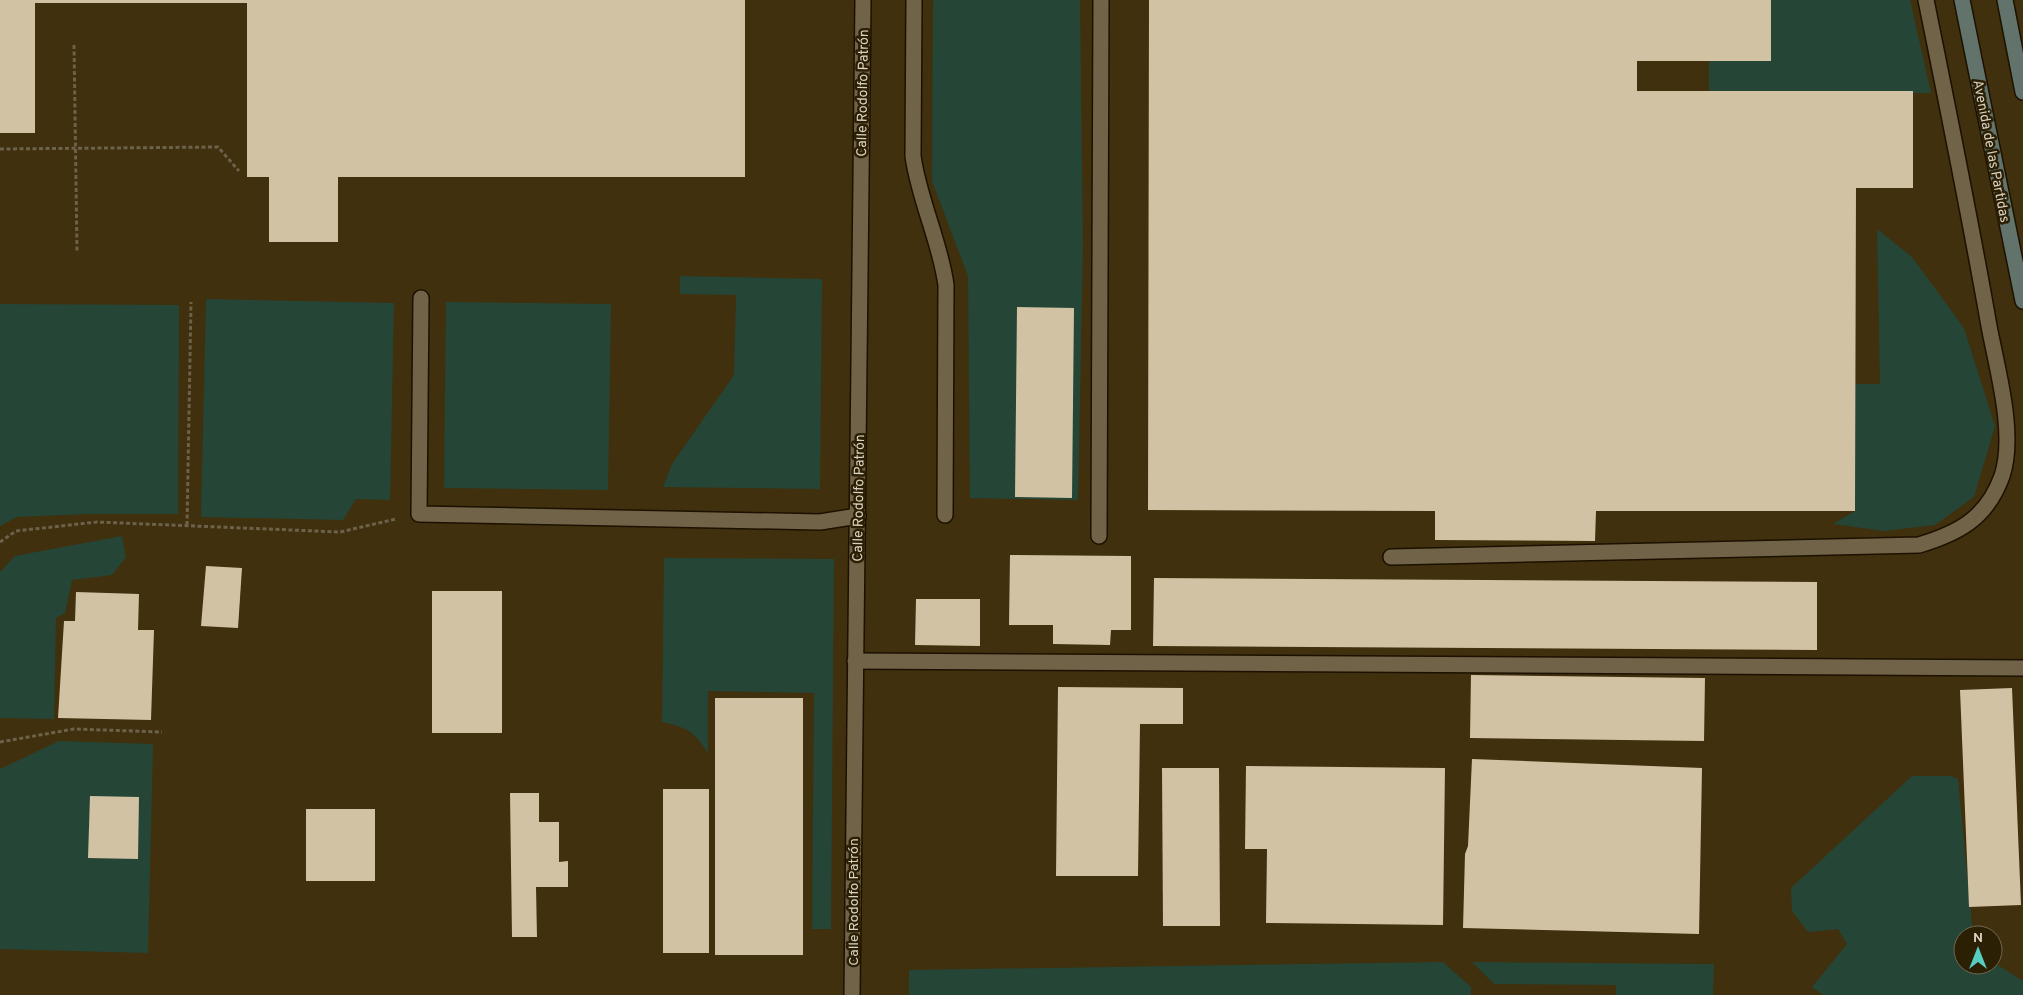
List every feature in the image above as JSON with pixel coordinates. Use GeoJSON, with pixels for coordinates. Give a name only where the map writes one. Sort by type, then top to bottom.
{"type":"FeatureCollection","features":[{"type":"Feature","properties":{"kind":"main road","name":"Avenida de las Partidas"},"geometry":{"type":"LineString","coordinates":[[1962,0],[2023,301]]}},
{"type":"Feature","properties":{"kind":"main road"},"geometry":{"type":"LineString","coordinates":[[2005,0],[2023,92]]}},
{"type":"Feature","properties":{"kind":"street","name":"Calle Rodolfo Patrón"},"geometry":{"type":"LineString","coordinates":[[852,995],[863,0]]}},
{"type":"Feature","properties":{"kind":"street"},"geometry":{"type":"LineString","coordinates":[[914,0],[913,156],[916,178],[943,264],[946,286],[945,515]]}},
{"type":"Feature","properties":{"kind":"street"},"geometry":{"type":"LineString","coordinates":[[1098,536],[1101,0]]}},
{"type":"Feature","properties":{"kind":"street"},"geometry":{"type":"LineString","coordinates":[[1391,558],[1919,545],[1948,537],[1968,524],[1988,502],[2002,476],[2006,449],[2004,413],[1972,228],[1926,0]]}},
{"type":"Feature","properties":{"kind":"street"},"geometry":{"type":"LineString","coordinates":[[421,298],[419,514],[820,522],[858,516]]}},
{"type":"Feature","properties":{"kind":"street"},"geometry":{"type":"LineString","coordinates":[[855,661],[2023,668]]}},
{"type":"Feature","properties":{"kind":"path"},"geometry":{"type":"LineString","coordinates":[[74,45],[77,251]]}},
{"type":"Feature","properties":{"kind":"path"},"geometry":{"type":"LineString","coordinates":[[0,149],[218,147],[239,171]]}},
{"type":"Feature","properties":{"kind":"path"},"geometry":{"type":"LineString","coordinates":[[187,525],[191,302]]}},
{"type":"Feature","properties":{"kind":"path"},"geometry":{"type":"LineString","coordinates":[[0,542],[16,532],[96,522],[340,532],[419,514]]}},
{"type":"Feature","properties":{"kind":"path"},"geometry":{"type":"LineString","coordinates":[[0,742],[74,729],[162,732]]}},
{"type":"Feature","properties":{"kind":"shaded area"},"geometry":{"type":"Polygon","coordinates":[[[0,0],[2023,0],[2023,995],[0,995],[0,0]]]}},
{"type":"Feature","properties":{"kind":"green space"},"geometry":{"type":"Polygon","coordinates":[[[933,0],[1080,0],[1083,247],[1078,500],[970,498],[968,276],[932,181],[933,0]]]}},
{"type":"Feature","properties":{"kind":"green space"},"geometry":{"type":"Polygon","coordinates":[[[1771,0],[1910,0],[1931,93],[1709,92],[1709,60],[1771,61],[1771,0]]]}},
{"type":"Feature","properties":{"kind":"green space"},"geometry":{"type":"Polygon","coordinates":[[[1877,229],[1912,257],[1964,328],[1995,426],[1974,497],[1935,525],[1884,531],[1833,524],[1855,511],[1855,384],[1880,384],[1877,229]]]}},
{"type":"Feature","properties":{"kind":"green space"},"geometry":{"type":"Polygon","coordinates":[[[680,276],[822,279],[820,489],[663,487],[672,464],[734,375],[736,295],[680,294],[680,276]]]}},
{"type":"Feature","properties":{"kind":"green space"},"geometry":{"type":"Polygon","coordinates":[[[206,299],[394,303],[390,500],[356,499],[343,520],[201,517],[206,299]]]}},
{"type":"Feature","properties":{"kind":"green space"},"geometry":{"type":"Polygon","coordinates":[[[446,302],[611,304],[608,490],[444,488],[446,302]]]}},
{"type":"Feature","properties":{"kind":"green space"},"geometry":{"type":"Polygon","coordinates":[[[0,304],[179,305],[178,514],[88,514],[17,517],[0,526],[0,304]]]}},
{"type":"Feature","properties":{"kind":"green space"},"geometry":{"type":"Polygon","coordinates":[[[122,536],[126,557],[112,575],[72,580],[65,613],[56,618],[54,719],[0,718],[0,572],[15,556],[122,536]]]}},
{"type":"Feature","properties":{"kind":"green space"},"geometry":{"type":"Polygon","coordinates":[[[664,558],[834,559],[831,929],[812,929],[814,693],[708,691],[708,753],[698,739],[689,731],[662,722],[664,558]]]}},
{"type":"Feature","properties":{"kind":"green space"},"geometry":{"type":"Polygon","coordinates":[[[59,741],[153,744],[148,953],[0,949],[0,769],[59,741]]]}},
{"type":"Feature","properties":{"kind":"green space"},"geometry":{"type":"Polygon","coordinates":[[[1912,776],[1951,776],[1958,779],[1972,925],[1953,925],[1953,975],[2003,975],[2003,968],[2023,981],[2023,995],[1823,995],[1812,987],[1847,944],[1838,929],[1808,932],[1792,911],[1791,888],[1912,776]]]}},
{"type":"Feature","properties":{"kind":"green space"},"geometry":{"type":"Polygon","coordinates":[[[1443,962],[1471,987],[1471,995],[909,995],[909,970],[1443,962]]]}},
{"type":"Feature","properties":{"kind":"green space"},"geometry":{"type":"Polygon","coordinates":[[[1472,962],[1714,964],[1713,995],[1616,995],[1616,985],[1494,984],[1472,962]]]}},
{"type":"Feature","properties":{"kind":"building"},"geometry":{"type":"Polygon","coordinates":[[[0,0],[745,0],[745,177],[338,177],[338,242],[269,242],[269,177],[247,177],[247,3],[35,3],[35,133],[0,133],[0,0]]]}},
{"type":"Feature","properties":{"kind":"building"},"geometry":{"type":"Polygon","coordinates":[[[1149,0],[1771,0],[1771,61],[1637,61],[1637,91],[1913,91],[1913,188],[1856,188],[1855,511],[1596,511],[1595,541],[1435,540],[1435,511],[1148,510],[1149,0]]]}},
{"type":"Feature","properties":{"kind":"building"},"geometry":{"type":"Polygon","coordinates":[[[1017,307],[1074,308],[1072,498],[1015,497],[1017,307]]]}},
{"type":"Feature","properties":{"kind":"building"},"geometry":{"type":"Polygon","coordinates":[[[1010,555],[1131,556],[1131,630],[1111,630],[1110,645],[1053,644],[1053,625],[1009,625],[1010,555]]]}},
{"type":"Feature","properties":{"kind":"building"},"geometry":{"type":"Polygon","coordinates":[[[206,566],[242,568],[238,628],[201,626],[206,566]]]}},
{"type":"Feature","properties":{"kind":"building"},"geometry":{"type":"Polygon","coordinates":[[[1154,578],[1817,582],[1817,650],[1153,646],[1154,578]]]}},
{"type":"Feature","properties":{"kind":"building"},"geometry":{"type":"Polygon","coordinates":[[[432,591],[502,591],[502,733],[432,733],[432,591]]]}},
{"type":"Feature","properties":{"kind":"building"},"geometry":{"type":"Polygon","coordinates":[[[76,592],[139,594],[138,630],[154,630],[151,720],[58,718],[64,621],[75,621],[76,592]]]}},
{"type":"Feature","properties":{"kind":"building"},"geometry":{"type":"Polygon","coordinates":[[[916,599],[980,599],[980,646],[915,645],[916,599]]]}},
{"type":"Feature","properties":{"kind":"building"},"geometry":{"type":"Polygon","coordinates":[[[1471,675],[1705,678],[1704,741],[1470,738],[1471,675]]]}},
{"type":"Feature","properties":{"kind":"building"},"geometry":{"type":"Polygon","coordinates":[[[1058,687],[1183,688],[1183,724],[1140,724],[1138,876],[1056,876],[1058,687]]]}},
{"type":"Feature","properties":{"kind":"building"},"geometry":{"type":"Polygon","coordinates":[[[2012,688],[2021,905],[1969,907],[1960,690],[2012,688]]]}},
{"type":"Feature","properties":{"kind":"building"},"geometry":{"type":"Polygon","coordinates":[[[715,698],[803,698],[803,955],[715,955],[715,698]]]}},
{"type":"Feature","properties":{"kind":"building"},"geometry":{"type":"Polygon","coordinates":[[[1472,759],[1702,768],[1699,934],[1463,928],[1465,854],[1468,846],[1472,759]]]}},
{"type":"Feature","properties":{"kind":"building"},"geometry":{"type":"Polygon","coordinates":[[[1246,766],[1445,768],[1443,925],[1266,923],[1267,849],[1245,849],[1246,766]]]}},
{"type":"Feature","properties":{"kind":"building"},"geometry":{"type":"Polygon","coordinates":[[[1162,768],[1219,768],[1220,926],[1163,926],[1162,768]]]}},
{"type":"Feature","properties":{"kind":"building"},"geometry":{"type":"Polygon","coordinates":[[[663,789],[709,789],[709,953],[663,953],[663,789]]]}},
{"type":"Feature","properties":{"kind":"building"},"geometry":{"type":"Polygon","coordinates":[[[510,793],[539,793],[539,822],[559,822],[559,862],[568,861],[568,887],[536,887],[537,937],[512,937],[510,793]]]}},
{"type":"Feature","properties":{"kind":"building"},"geometry":{"type":"Polygon","coordinates":[[[90,796],[139,797],[138,859],[88,858],[90,796]]]}},
{"type":"Feature","properties":{"kind":"building"},"geometry":{"type":"Polygon","coordinates":[[[306,809],[375,809],[375,881],[306,881],[306,809]]]}}]}
